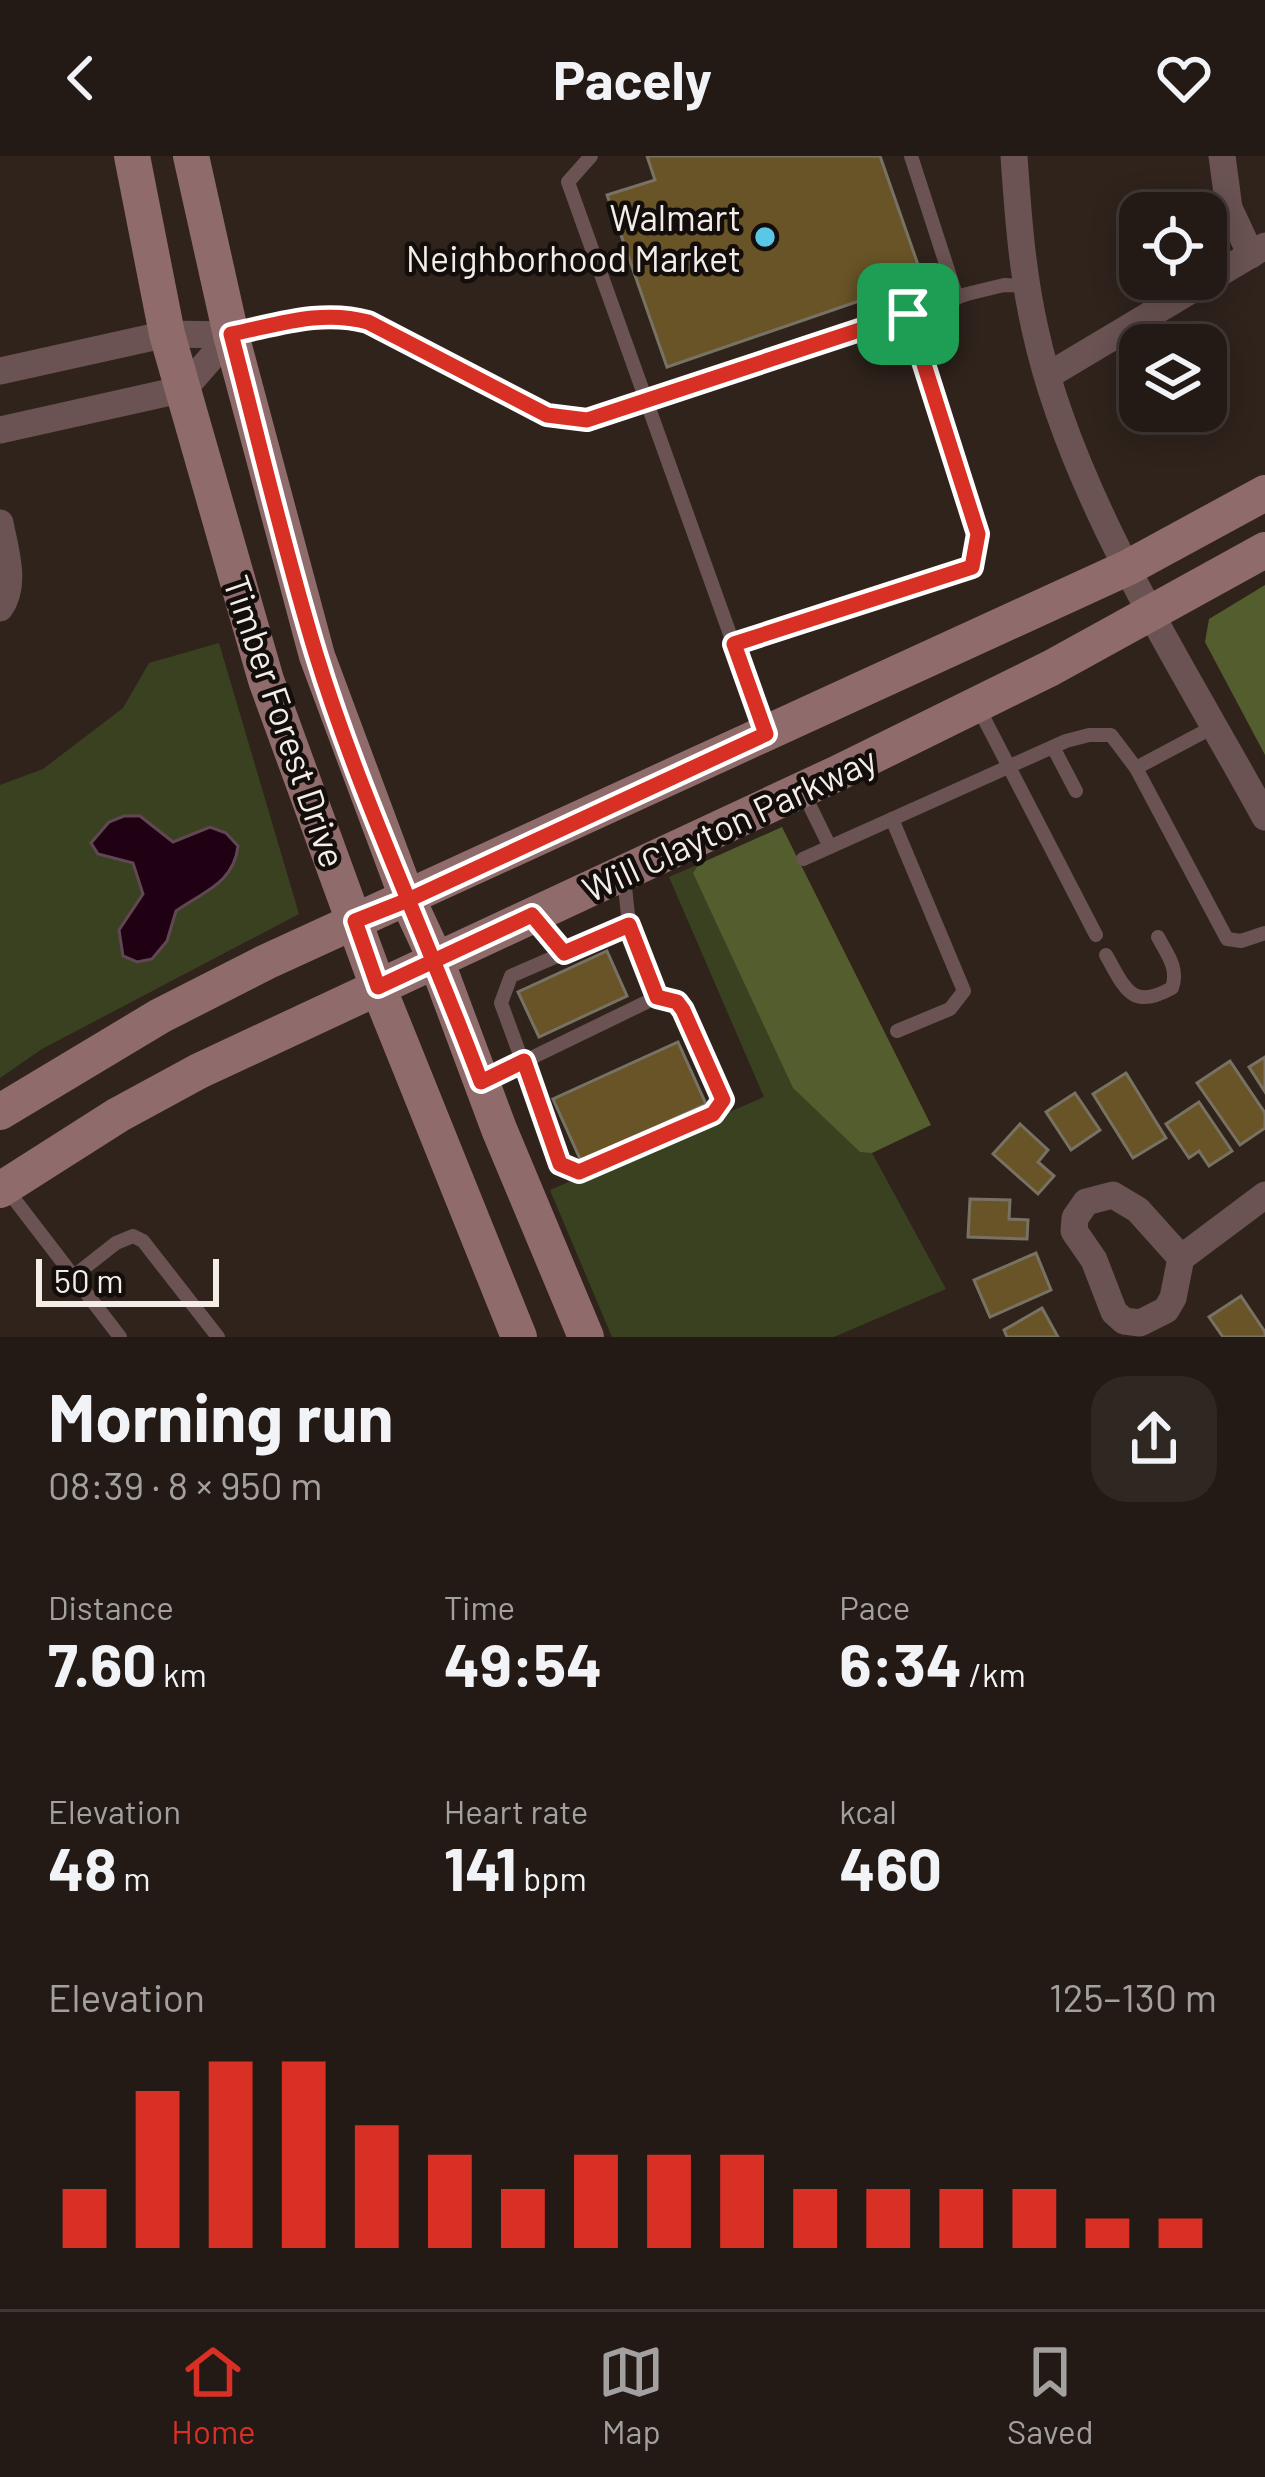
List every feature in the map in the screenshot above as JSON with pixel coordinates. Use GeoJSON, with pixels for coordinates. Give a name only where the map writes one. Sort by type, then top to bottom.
{"type":"FeatureCollection","features":[{"type":"Feature","properties":{"kind":"main road","name":"Timber Forest Drive"},"geometry":{"type":"LineString","coordinates":[[132,156],[167,334],[266,680],[378,987],[519,1337]]}},
{"type":"Feature","properties":{"kind":"main road","name":"Timber Forest Drive"},"geometry":{"type":"LineString","coordinates":[[191,156],[231,334],[317,656],[408,900],[586,1337]]}},
{"type":"Feature","properties":{"kind":"main road","name":"Will Clayton Parkway"},"geometry":{"type":"LineString","coordinates":[[0,1112],[160,1016],[355,921],[1130,567],[1265,493]]}},
{"type":"Feature","properties":{"kind":"main road","name":"Will Clayton Parkway"},"geometry":{"type":"LineString","coordinates":[[3,1188],[138,1104],[273,1034],[977,705],[1265,550]]}},
{"type":"Feature","properties":{"kind":"street"},"geometry":{"type":"LineString","coordinates":[[1014,156],[1020,247],[1035,332],[1078,462],[1152,612],[1265,817]]}},
{"type":"Feature","properties":{"kind":"street"},"geometry":{"type":"LineString","coordinates":[[1049,375],[1258,251],[1229,208],[1222,156]]}},
{"type":"Feature","properties":{"kind":"street"},"geometry":{"type":"LineString","coordinates":[[0,370],[167,334],[231,334]]}},
{"type":"Feature","properties":{"kind":"street"},"geometry":{"type":"LineString","coordinates":[[0,430],[184,389],[231,334]]}},
{"type":"Feature","properties":{"kind":"street"},"geometry":{"type":"LineString","coordinates":[[0,523],[9,575],[6,601],[0,608]]}},
{"type":"Feature","properties":{"kind":"street"},"geometry":{"type":"LineString","coordinates":[[1181,1258],[1138,1210],[1113,1195],[1087,1202],[1075,1219],[1074,1232],[1094,1260],[1114,1312],[1124,1321],[1156,1318],[1173,1298],[1181,1258],[1265,1195]]}},
{"type":"Feature","properties":{"kind":"lane"},"geometry":{"type":"LineString","coordinates":[[591,156],[568,182],[766,734]]}},
{"type":"Feature","properties":{"kind":"lane"},"geometry":{"type":"LineString","coordinates":[[911,156],[957,298]]}},
{"type":"Feature","properties":{"kind":"lane"},"geometry":{"type":"LineString","coordinates":[[231,334],[328,314],[348,316],[547,415],[587,420],[957,298],[1004,285],[1027,286]]}},
{"type":"Feature","properties":{"kind":"lane"},"geometry":{"type":"LineString","coordinates":[[734,644],[972,567],[978,534],[908,314]]}},
{"type":"Feature","properties":{"kind":"lane"},"geometry":{"type":"LineString","coordinates":[[977,705],[1096,935]]}},
{"type":"Feature","properties":{"kind":"lane"},"geometry":{"type":"LineString","coordinates":[[1136,768],[1215,726]]}},
{"type":"Feature","properties":{"kind":"lane"},"geometry":{"type":"LineString","coordinates":[[803,859],[1053,747],[1089,735],[1111,736],[1136,768],[1227,939],[1241,941],[1265,933]]}},
{"type":"Feature","properties":{"kind":"lane"},"geometry":{"type":"LineString","coordinates":[[1053,747],[1076,791]]}},
{"type":"Feature","properties":{"kind":"lane"},"geometry":{"type":"LineString","coordinates":[[802,788],[830,847]]}},
{"type":"Feature","properties":{"kind":"lane"},"geometry":{"type":"LineString","coordinates":[[892,819],[964,992],[950,1009],[897,1031]]}},
{"type":"Feature","properties":{"kind":"lane"},"geometry":{"type":"LineString","coordinates":[[624,873],[629,925],[657,997]]}},
{"type":"Feature","properties":{"kind":"lane"},"geometry":{"type":"LineString","coordinates":[[532,915],[564,953]]}},
{"type":"Feature","properties":{"kind":"lane"},"geometry":{"type":"LineString","coordinates":[[481,1082],[524,1061],[657,997],[677,1002],[683,1010],[723,1100],[713,1114],[579,1172],[560,1164],[524,1061],[501,1003],[511,976],[629,925]]}},
{"type":"Feature","properties":{"kind":"lane"},"geometry":{"type":"LineString","coordinates":[[1106,955],[1125,988],[1137,998],[1153,999],[1172,988],[1176,977],[1158,937]]}},
{"type":"Feature","properties":{"kind":"lane"},"geometry":{"type":"LineString","coordinates":[[3,1188],[120,1337]]}},
{"type":"Feature","properties":{"kind":"lane"},"geometry":{"type":"LineString","coordinates":[[74,1276],[116,1243],[133,1236],[143,1240],[218,1337]]}},
{"type":"Feature","properties":{"kind":"green space"},"geometry":{"type":"Polygon","coordinates":[[[1265,585],[1265,755],[1205,642],[1209,619],[1265,585]]]}},
{"type":"Feature","properties":{"kind":"green space"},"geometry":{"type":"Polygon","coordinates":[[[219,643],[299,914],[42,1049],[0,1078],[0,785],[43,769],[123,708],[149,663],[219,643]]]}},
{"type":"Feature","properties":{"kind":"green space"},"geometry":{"type":"Polygon","coordinates":[[[782,827],[931,1125],[872,1153],[860,1152],[793,1088],[693,873],[699,864],[782,827]]]}},
{"type":"Feature","properties":{"kind":"green space"},"geometry":{"type":"Polygon","coordinates":[[[699,864],[793,1052],[872,1153],[946,1289],[834,1337],[612,1337],[550,1190],[764,1097],[669,877],[699,864]]]}},
{"type":"Feature","properties":{"kind":"shaded area"},"geometry":{"type":"Polygon","coordinates":[[[140,816],[173,842],[210,827],[226,833],[238,846],[224,878],[176,911],[167,941],[152,959],[137,962],[123,956],[119,930],[143,894],[133,863],[98,854],[91,843],[109,822],[140,816]]]}},
{"type":"Feature","properties":{"kind":"building","name":"Walmart Neighborhood Market"},"geometry":{"type":"Polygon","coordinates":[[[647,156],[880,156],[923,279],[667,367],[607,195],[655,180],[647,156]]]}},
{"type":"Feature","properties":{"kind":"building"},"geometry":{"type":"Polygon","coordinates":[[[607,951],[627,996],[539,1037],[518,992],[607,951]]]}},
{"type":"Feature","properties":{"kind":"building"},"geometry":{"type":"Polygon","coordinates":[[[678,1042],[706,1104],[581,1161],[553,1099],[678,1042]]]}},
{"type":"Feature","properties":{"kind":"building"},"geometry":{"type":"Polygon","coordinates":[[[1265,1057],[1265,1092],[1249,1067],[1265,1057]]]}},
{"type":"Feature","properties":{"kind":"building"},"geometry":{"type":"Polygon","coordinates":[[[1230,1061],[1265,1113],[1265,1128],[1240,1145],[1197,1083],[1230,1061]]]}},
{"type":"Feature","properties":{"kind":"building"},"geometry":{"type":"Polygon","coordinates":[[[1126,1073],[1166,1138],[1133,1158],[1093,1094],[1126,1073]]]}},
{"type":"Feature","properties":{"kind":"building"},"geometry":{"type":"Polygon","coordinates":[[[1075,1093],[1100,1130],[1071,1150],[1046,1112],[1075,1093]]]}},
{"type":"Feature","properties":{"kind":"building"},"geometry":{"type":"Polygon","coordinates":[[[1199,1102],[1232,1151],[1209,1166],[1199,1151],[1189,1158],[1166,1124],[1199,1102]]]}},
{"type":"Feature","properties":{"kind":"building"},"geometry":{"type":"Polygon","coordinates":[[[1020,1124],[1048,1150],[1038,1162],[1054,1176],[1038,1194],[993,1154],[1020,1124]]]}},
{"type":"Feature","properties":{"kind":"building"},"geometry":{"type":"Polygon","coordinates":[[[970,1199],[1010,1200],[1009,1219],[1028,1220],[1027,1239],[968,1237],[970,1199]]]}},
{"type":"Feature","properties":{"kind":"building"},"geometry":{"type":"Polygon","coordinates":[[[1036,1253],[1051,1290],[990,1317],[974,1280],[1036,1253]]]}},
{"type":"Feature","properties":{"kind":"building"},"geometry":{"type":"Polygon","coordinates":[[[1241,1296],[1265,1337],[1223,1337],[1209,1317],[1241,1296]]]}},
{"type":"Feature","properties":{"kind":"building"},"geometry":{"type":"Polygon","coordinates":[[[1042,1308],[1058,1337],[1007,1337],[1004,1330],[1042,1308]]]}},
{"type":"Feature","properties":{"kind":"place","name":"Walmart Neighborhood Market"},"geometry":{"type":"Point","coordinates":[765,237]}},
{"type":"Feature","properties":{"kind":"route"},"geometry":{"type":"LineString","coordinates":[[908,314],[587,420],[566,420],[526,406],[368,322],[348,316],[328,314],[231,334],[317,656],[408,900],[436,960],[481,1082],[524,1061],[560,1164],[572,1170],[579,1172],[713,1114],[723,1100],[683,1010],[677,1002],[657,997],[629,925],[564,953],[532,915],[436,960],[378,987],[355,921],[408,900],[766,734],[734,644],[972,567],[978,534],[908,314]]}}]}
